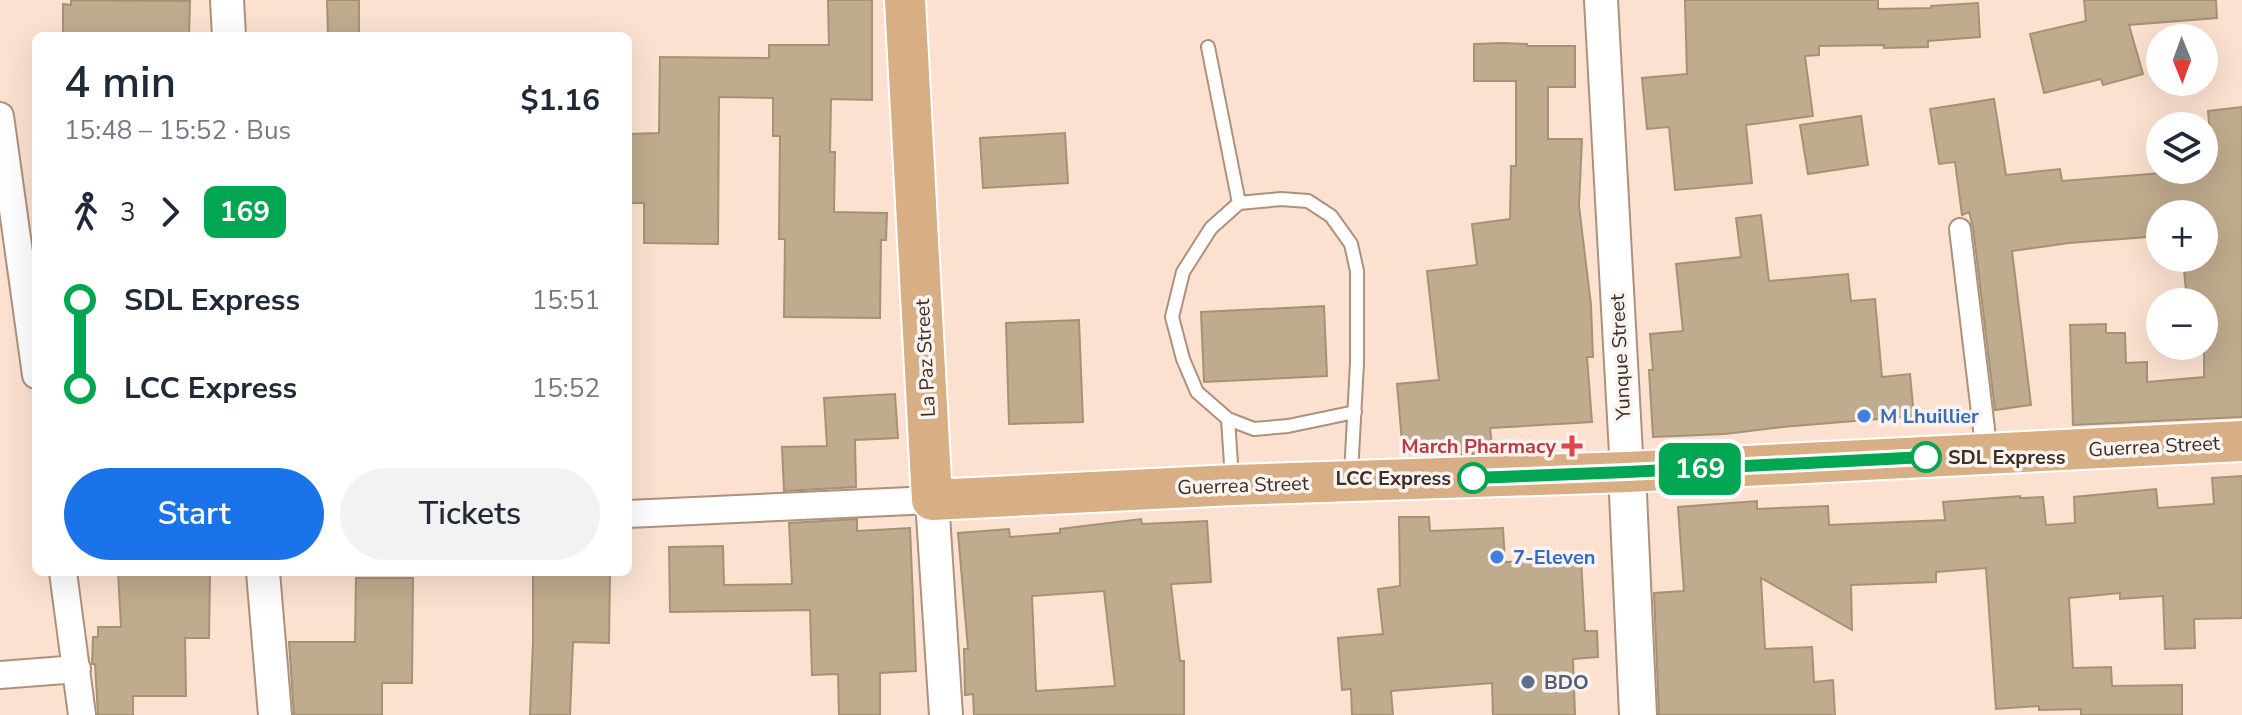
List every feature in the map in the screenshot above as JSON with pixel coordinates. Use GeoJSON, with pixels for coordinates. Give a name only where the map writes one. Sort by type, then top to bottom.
{"type":"FeatureCollection","features":[{"type":"Feature","properties":{"kind":"main road","name":"La Paz Street"},"geometry":{"type":"LineString","coordinates":[[905,0],[932,500]]}},
{"type":"Feature","properties":{"kind":"main road","name":"Guerrea Street"},"geometry":{"type":"LineString","coordinates":[[932,500],[1233,485],[1627,472],[2242,441]]}},
{"type":"Feature","properties":{"kind":"main road","name":"Yunque Street"},"geometry":{"type":"LineString","coordinates":[[1627,472],[1638,715]]}},
{"type":"Feature","properties":{"kind":"street"},"geometry":{"type":"LineString","coordinates":[[227,0],[229,32]]}},
{"type":"Feature","properties":{"kind":"street","name":"Yunque Street"},"geometry":{"type":"LineString","coordinates":[[1601,0],[1627,472]]}},
{"type":"Feature","properties":{"kind":"street"},"geometry":{"type":"LineString","coordinates":[[0,116],[32,346]]}},
{"type":"Feature","properties":{"kind":"street"},"geometry":{"type":"LineString","coordinates":[[1960,229],[1987,454]]}},
{"type":"Feature","properties":{"kind":"street","name":"Guerrea Street"},"geometry":{"type":"LineString","coordinates":[[632,514],[932,500]]}},
{"type":"Feature","properties":{"kind":"street","name":"La Paz Street"},"geometry":{"type":"LineString","coordinates":[[932,500],[946,715]]}},
{"type":"Feature","properties":{"kind":"street"},"geometry":{"type":"LineString","coordinates":[[64,576],[82,715]]}},
{"type":"Feature","properties":{"kind":"street"},"geometry":{"type":"LineString","coordinates":[[263,576],[275,715]]}},
{"type":"Feature","properties":{"kind":"street"},"geometry":{"type":"LineString","coordinates":[[0,675],[77,669]]}},
{"type":"Feature","properties":{"kind":"lane"},"geometry":{"type":"LineString","coordinates":[[1208,47],[1239,203]]}},
{"type":"Feature","properties":{"kind":"lane"},"geometry":{"type":"LineString","coordinates":[[1351,481],[1355,412],[1357,271],[1351,244],[1331,216],[1308,201],[1281,199],[1239,203],[1211,228],[1183,272],[1172,317],[1183,359],[1197,392],[1228,419],[1254,429],[1288,426],[1355,412]]}},
{"type":"Feature","properties":{"kind":"lane"},"geometry":{"type":"LineString","coordinates":[[1228,419],[1233,485]]}},
{"type":"Feature","properties":{"kind":"building"},"geometry":{"type":"Polygon","coordinates":[[[71,0],[190,1],[189,32],[63,32],[63,4],[71,5],[71,0]]]}},
{"type":"Feature","properties":{"kind":"building"},"geometry":{"type":"Polygon","coordinates":[[[327,0],[359,0],[359,32],[328,32],[327,0]]]}},
{"type":"Feature","properties":{"kind":"building"},"geometry":{"type":"Polygon","coordinates":[[[828,0],[872,0],[872,100],[831,99],[830,152],[835,152],[834,212],[887,213],[886,240],[881,240],[880,318],[784,317],[785,239],[779,239],[780,136],[773,136],[773,98],[719,97],[718,244],[644,243],[644,203],[632,203],[632,134],[659,133],[660,57],[769,58],[769,45],[829,45],[828,0]]]}},
{"type":"Feature","properties":{"kind":"building"},"geometry":{"type":"Polygon","coordinates":[[[1685,0],[1878,0],[1878,9],[1978,3],[1980,37],[1928,41],[1928,47],[1819,46],[1819,55],[1805,56],[1813,116],[1746,125],[1752,183],[1675,190],[1669,127],[1647,129],[1642,78],[1687,74],[1685,0]]]}},
{"type":"Feature","properties":{"kind":"building"},"geometry":{"type":"Polygon","coordinates":[[[2084,0],[2216,0],[2217,18],[2129,25],[2143,74],[2103,85],[2101,79],[2044,93],[2030,34],[2086,21],[2084,0]]]}},
{"type":"Feature","properties":{"kind":"building"},"geometry":{"type":"Polygon","coordinates":[[[1474,44],[1575,46],[1575,87],[1548,87],[1548,139],[1582,139],[1579,206],[1591,305],[1593,357],[1587,357],[1592,422],[1490,428],[1493,453],[1448,455],[1447,450],[1403,454],[1397,384],[1439,380],[1427,271],[1477,265],[1472,224],[1510,219],[1511,166],[1516,166],[1516,81],[1474,81],[1474,44]]]}},
{"type":"Feature","properties":{"kind":"building"},"geometry":{"type":"Polygon","coordinates":[[[1994,99],[2006,175],[2060,169],[2062,181],[2146,174],[2146,184],[2218,184],[2218,112],[2208,111],[2242,107],[2242,417],[2073,425],[2070,325],[2106,324],[2106,333],[2125,333],[2126,363],[2147,362],[2147,382],[2204,377],[2204,360],[2218,360],[2218,288],[2186,288],[2184,272],[2218,272],[2218,200],[2146,200],[2146,237],[2012,251],[2031,405],[1995,410],[1973,227],[1969,212],[1962,215],[1955,162],[1939,164],[1930,109],[1994,99]]]}},
{"type":"Feature","properties":{"kind":"building"},"geometry":{"type":"Polygon","coordinates":[[[1861,116],[1868,165],[1808,174],[1800,125],[1861,116]]]}},
{"type":"Feature","properties":{"kind":"building"},"geometry":{"type":"Polygon","coordinates":[[[1065,133],[1068,183],[983,188],[980,138],[1065,133]]]}},
{"type":"Feature","properties":{"kind":"building"},"geometry":{"type":"Polygon","coordinates":[[[1761,215],[1769,281],[1848,274],[1851,301],[1875,299],[1882,377],[1910,374],[1914,416],[1725,434],[1653,437],[1650,334],[1683,331],[1676,264],[1741,257],[1736,218],[1761,215]]]}},
{"type":"Feature","properties":{"kind":"building"},"geometry":{"type":"Polygon","coordinates":[[[1324,306],[1327,376],[1204,382],[1201,312],[1324,306]]]}},
{"type":"Feature","properties":{"kind":"building"},"geometry":{"type":"Polygon","coordinates":[[[1079,320],[1083,422],[1009,424],[1006,323],[1079,320]]]}},
{"type":"Feature","properties":{"kind":"building"},"geometry":{"type":"Polygon","coordinates":[[[895,394],[898,438],[855,440],[856,487],[784,491],[782,447],[827,446],[824,398],[895,394]]]}},
{"type":"Feature","properties":{"kind":"building"},"geometry":{"type":"Polygon","coordinates":[[[2242,476],[2242,618],[2194,619],[2195,648],[2165,649],[2163,596],[2120,599],[2120,593],[2069,598],[2073,668],[2111,667],[2112,686],[2182,685],[2182,715],[2081,715],[2081,709],[2039,710],[2039,706],[1996,709],[1986,568],[1936,572],[1936,582],[1851,585],[1852,630],[1761,578],[1765,649],[1812,647],[1814,682],[1833,680],[1835,715],[1659,715],[1654,593],[1684,591],[1678,507],[1757,501],[1757,509],[1828,506],[1829,525],[1945,520],[1943,502],[2043,497],[2046,525],[2075,523],[2074,497],[2156,489],[2158,508],[2214,504],[2212,478],[2242,476]]]}},
{"type":"Feature","properties":{"kind":"building"},"geometry":{"type":"Polygon","coordinates":[[[1399,517],[1429,517],[1430,531],[1503,528],[1505,562],[1581,559],[1585,631],[1597,631],[1598,657],[1573,659],[1575,715],[1493,715],[1492,683],[1391,691],[1393,715],[1352,715],[1351,689],[1342,690],[1338,638],[1383,634],[1378,589],[1400,586],[1399,517]]]}},
{"type":"Feature","properties":{"kind":"building"},"geometry":{"type":"Polygon","coordinates":[[[857,519],[857,531],[910,528],[916,671],[880,673],[880,715],[839,715],[838,674],[812,675],[810,610],[670,612],[669,547],[723,546],[724,585],[792,584],[789,523],[857,519]]]}},
{"type":"Feature","properties":{"kind":"building"},"geometry":{"type":"Polygon","coordinates":[[[1141,519],[1142,524],[1207,521],[1211,582],[1171,584],[1180,661],[1184,661],[1184,715],[974,715],[973,694],[965,695],[964,649],[968,649],[958,533],[1009,529],[1010,537],[1060,533],[1060,529],[1141,519]],[[1104,591],[1032,596],[1036,691],[1115,686],[1104,591]]]}},
{"type":"Feature","properties":{"kind":"building"},"geometry":{"type":"Polygon","coordinates":[[[118,576],[210,576],[209,638],[185,638],[186,696],[133,696],[133,715],[98,715],[95,664],[92,664],[93,637],[98,637],[98,627],[121,627],[118,576]]]}},
{"type":"Feature","properties":{"kind":"building"},"geometry":{"type":"Polygon","coordinates":[[[533,576],[610,576],[609,643],[573,642],[570,715],[530,715],[533,576]]]}},
{"type":"Feature","properties":{"kind":"building"},"geometry":{"type":"Polygon","coordinates":[[[356,578],[413,578],[412,683],[382,683],[382,715],[294,715],[289,642],[355,642],[356,578]]]}},
{"type":"Feature","properties":{"kind":"bus line","name":"169"},"geometry":{"type":"LineString","coordinates":[[1473,478],[1926,457]]}},
{"type":"Feature","properties":{"kind":"place","name":"M Lhuillier"},"geometry":{"type":"Point","coordinates":[1864,416]}},
{"type":"Feature","properties":{"kind":"place","name":"March Pharmacy"},"geometry":{"type":"Point","coordinates":[1572,446]}},
{"type":"Feature","properties":{"kind":"place","name":"SDL Express"},"geometry":{"type":"Point","coordinates":[1926,457]}},
{"type":"Feature","properties":{"kind":"place","name":"LCC Express"},"geometry":{"type":"Point","coordinates":[1473,478]}},
{"type":"Feature","properties":{"kind":"place","name":"7-Eleven"},"geometry":{"type":"Point","coordinates":[1497,557]}},
{"type":"Feature","properties":{"kind":"place","name":"BDO"},"geometry":{"type":"Point","coordinates":[1528,682]}}]}
